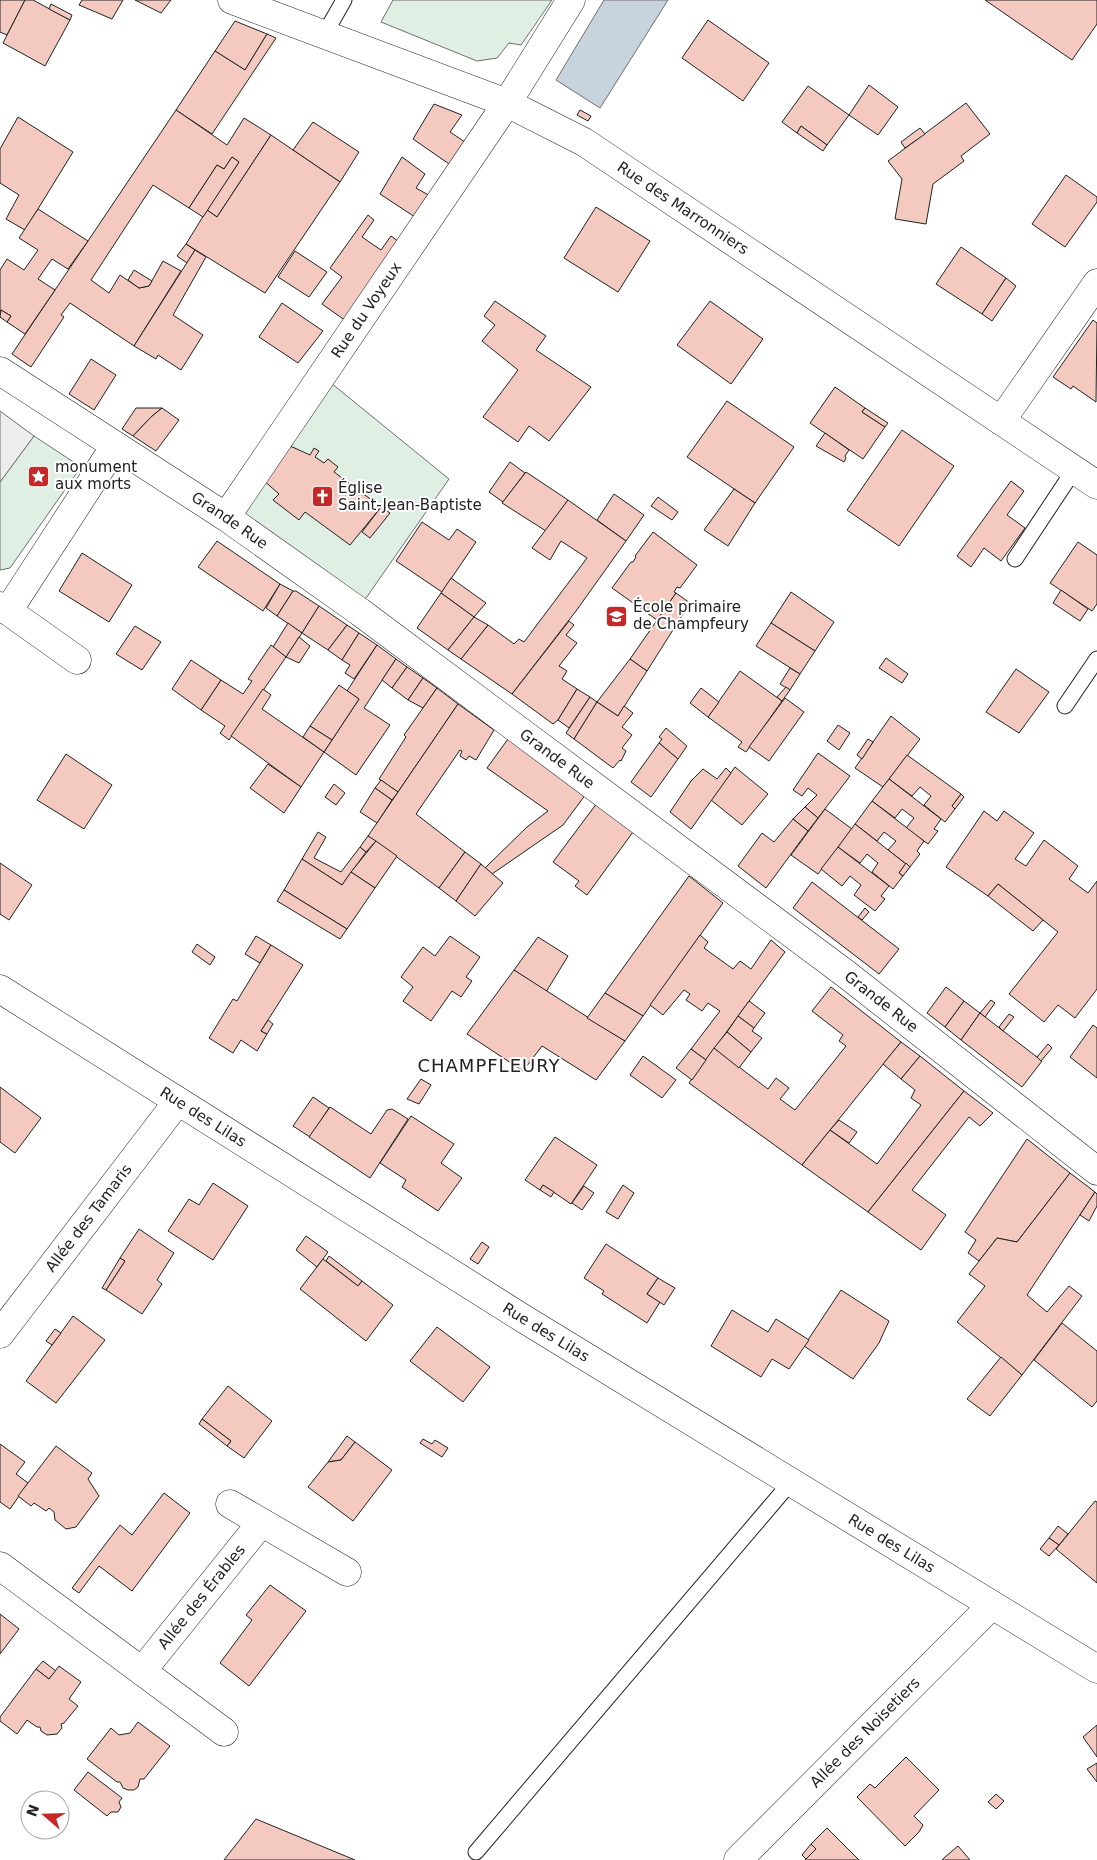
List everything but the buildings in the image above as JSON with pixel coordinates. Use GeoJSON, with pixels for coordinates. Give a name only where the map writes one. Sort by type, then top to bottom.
{"type":"FeatureCollection","features":[{"type":"Feature","properties":{"kind":"street","name":"Rue des Marronniers"},"geometry":{"type":"LineString","coordinates":[[232,0],[507,103],[584,142],[1097,485]]}},
{"type":"Feature","properties":{"kind":"street","name":"Rue du Voyeux"},"geometry":{"type":"LineString","coordinates":[[226,517],[507,103],[571,0]]}},
{"type":"Feature","properties":{"kind":"street"},"geometry":{"type":"LineString","coordinates":[[1001,421],[1097,283]]}},
{"type":"Feature","properties":{"kind":"street","name":"Grande Rue"},"geometry":{"type":"LineString","coordinates":[[0,371],[226,517],[368,618],[846,974],[1097,1171]]}},
{"type":"Feature","properties":{"kind":"street"},"geometry":{"type":"LineString","coordinates":[[77,660],[4,608],[115,446]]}},
{"type":"Feature","properties":{"kind":"street","name":"Rue des Lilas"},"geometry":{"type":"LineString","coordinates":[[0,989],[516,1314],[1097,1669]]}},
{"type":"Feature","properties":{"kind":"street","name":"Allée des Tamaris"},"geometry":{"type":"LineString","coordinates":[[0,1334],[178,1101]]}},
{"type":"Feature","properties":{"kind":"street"},"geometry":{"type":"LineString","coordinates":[[230,1504],[347,1572]]}},
{"type":"Feature","properties":{"kind":"street","name":"Allée des Érables"},"geometry":{"type":"LineString","coordinates":[[142,1672],[261,1522]]}},
{"type":"Feature","properties":{"kind":"street"},"geometry":{"type":"LineString","coordinates":[[0,1566],[224,1732]]}},
{"type":"Feature","properties":{"kind":"street","name":"Allée des Noisetiers"},"geometry":{"type":"LineString","coordinates":[[738,1860],[992,1605]]}},
{"type":"Feature","properties":{"kind":"lane"},"geometry":{"type":"LineString","coordinates":[[324,35],[344,0]]}},
{"type":"Feature","properties":{"kind":"lane"},"geometry":{"type":"LineString","coordinates":[[1015,559],[1074,470]]}},
{"type":"Feature","properties":{"kind":"lane"},"geometry":{"type":"LineString","coordinates":[[1065,706],[1097,659]]}},
{"type":"Feature","properties":{"kind":"lane"},"geometry":{"type":"LineString","coordinates":[[476,1852],[791,1482]]}},
{"type":"Feature","properties":{"kind":"green space"},"geometry":{"type":"Polygon","coordinates":[[[393,0],[552,0],[521,45],[509,43],[497,58],[477,61],[381,22],[393,0]]]}},
{"type":"Feature","properties":{"kind":"green space"},"geometry":{"type":"Polygon","coordinates":[[[331,383],[449,479],[364,601],[238,519],[331,383]]]}},
{"type":"Feature","properties":{"kind":"green space"},"geometry":{"type":"Polygon","coordinates":[[[34,436],[81,467],[10,568],[0,570],[0,482],[34,436]]]}},
{"type":"Feature","properties":{"kind":"shaded area"},"geometry":{"type":"Polygon","coordinates":[[[604,0],[668,0],[600,108],[556,80],[604,0]]]}},
{"type":"Feature","properties":{"kind":"shaded area"},"geometry":{"type":"Polygon","coordinates":[[[0,411],[34,436],[0,482],[0,411]]]}},
{"type":"Feature","properties":{"kind":"place","name":"monument aux morts"},"geometry":{"type":"Point","coordinates":[39,476]}},
{"type":"Feature","properties":{"kind":"place","name":"Église Saint-Jean-Baptiste"},"geometry":{"type":"Point","coordinates":[322,497]}},
{"type":"Feature","properties":{"kind":"place","name":"École primaire de Champfeury"},"geometry":{"type":"Point","coordinates":[617,616]}},
{"type":"Feature","properties":{"kind":"district","name":"CHAMPFLEURY"},"geometry":{"type":"Point","coordinates":[489,1066]}}]}
